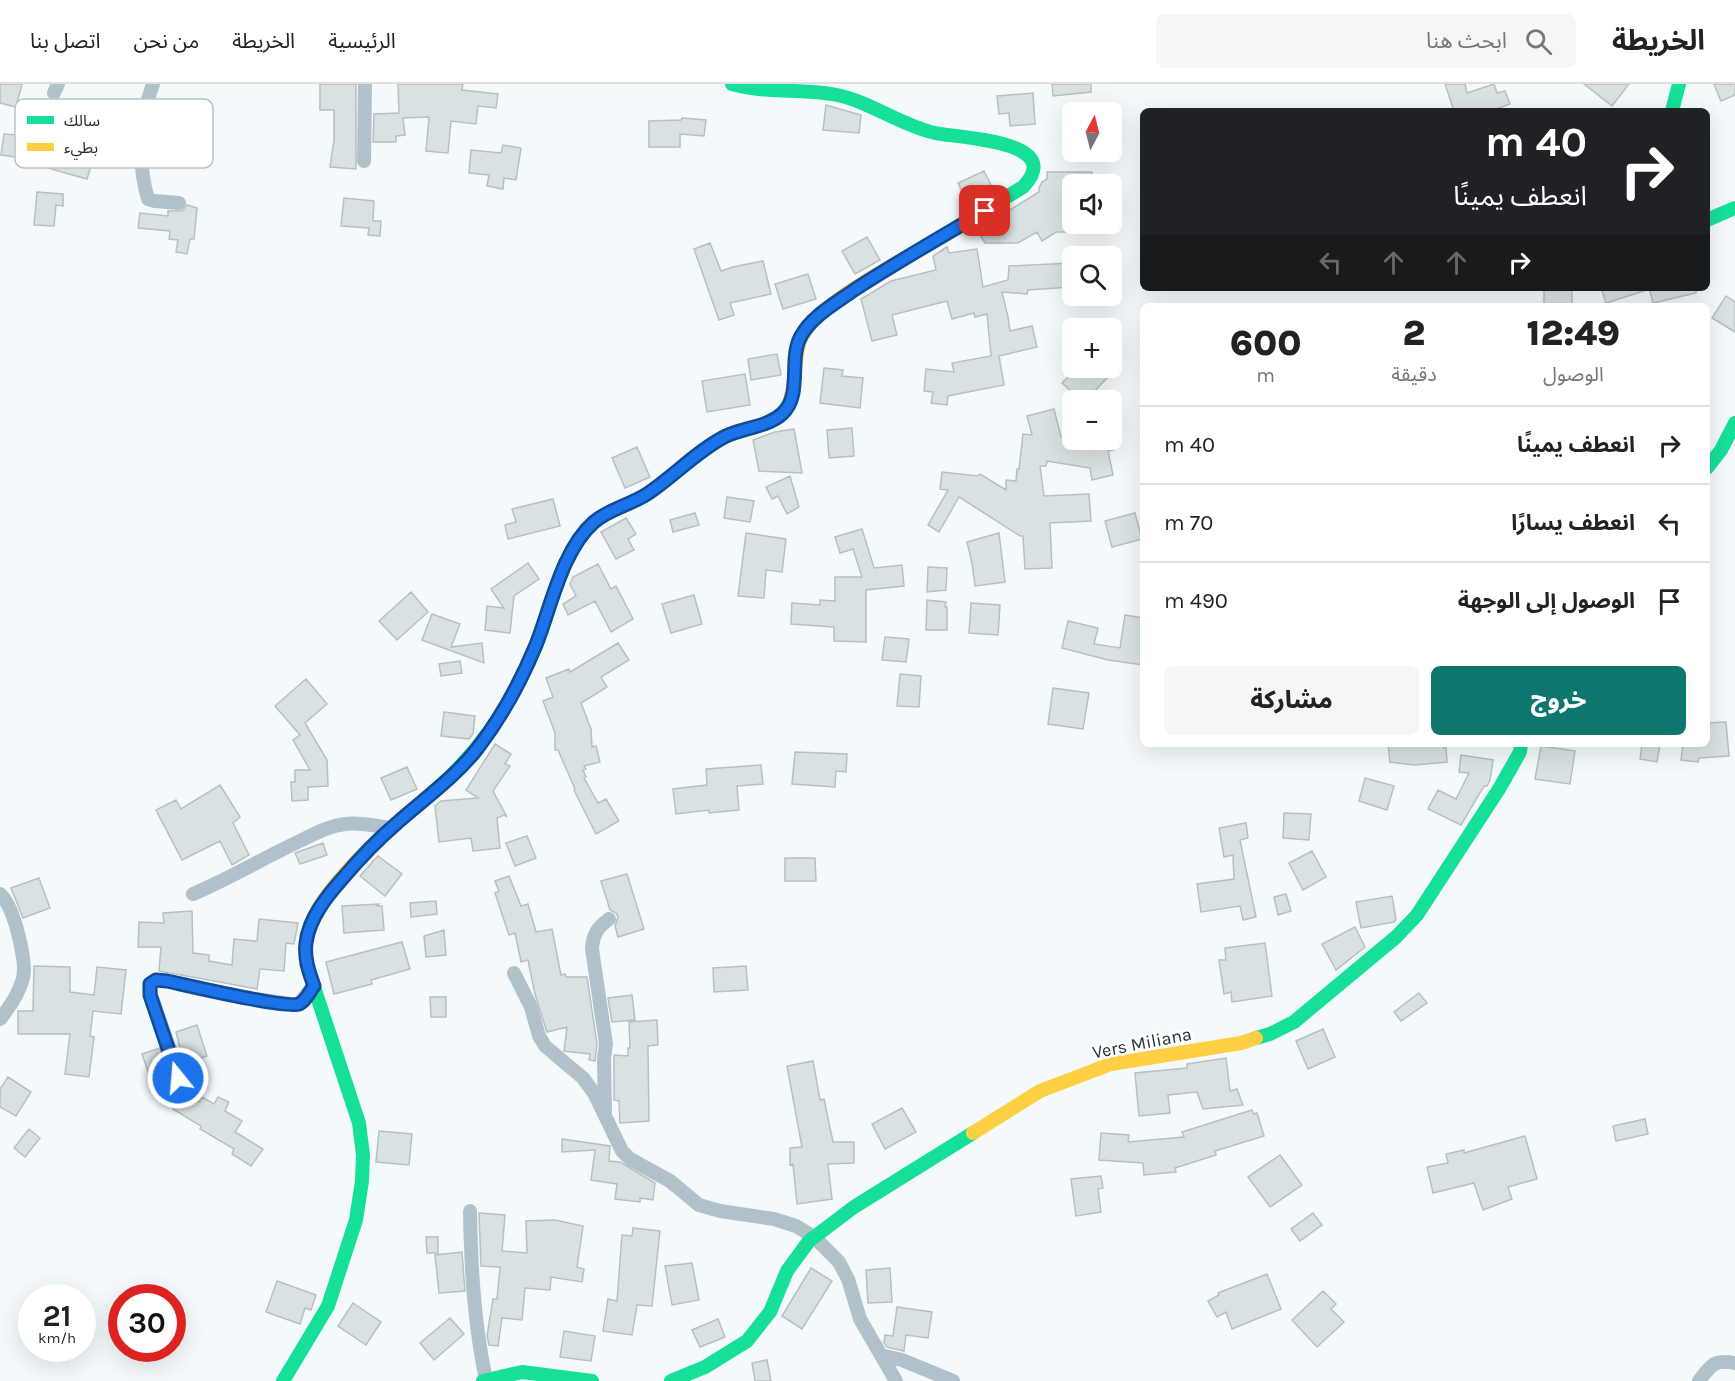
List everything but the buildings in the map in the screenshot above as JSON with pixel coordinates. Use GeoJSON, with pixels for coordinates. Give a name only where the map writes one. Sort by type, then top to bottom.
{"type":"FeatureCollection","features":[{"type":"Feature","properties":{"kind":"main road"},"geometry":{"type":"LineString","coordinates":[[283,1381],[328,1306],[356,1220],[362,1181],[363,1155],[359,1123],[306,963],[305,946],[318,910],[331,891],[371,846],[460,769],[494,724],[527,664],[558,580],[571,553],[593,523],[611,511],[645,495],[713,444],[781,415],[788,406],[792,392],[800,338],[825,310],[868,281],[1020,190],[1028,183],[1032,175],[1031,160],[1024,152],[993,141],[933,133],[851,98],[810,92],[758,91],[732,84]]}},
{"type":"Feature","properties":{"kind":"main road"},"geometry":{"type":"LineString","coordinates":[[1673,108],[1678,84]]}},
{"type":"Feature","properties":{"kind":"main road"},"geometry":{"type":"LineString","coordinates":[[1710,219],[1735,208]]}},
{"type":"Feature","properties":{"kind":"main road"},"geometry":{"type":"LineString","coordinates":[[1710,464],[1721,450],[1735,423]]}},
{"type":"Feature","properties":{"kind":"main road","name":"Vers Miliana"},"geometry":{"type":"LineString","coordinates":[[672,1381],[705,1367],[747,1341],[770,1312],[787,1271],[814,1237],[854,1207],[1040,1091],[1111,1064],[1241,1043],[1270,1034],[1294,1022],[1396,937],[1417,915],[1499,789],[1521,747]]}},
{"type":"Feature","properties":{"kind":"main road"},"geometry":{"type":"LineString","coordinates":[[485,1380],[522,1372],[592,1381]]}},
{"type":"Feature","properties":{"kind":"street"},"geometry":{"type":"LineString","coordinates":[[147,99],[153,84]]}},
{"type":"Feature","properties":{"kind":"street"},"geometry":{"type":"LineString","coordinates":[[364,84],[364,161]]}},
{"type":"Feature","properties":{"kind":"street"},"geometry":{"type":"LineString","coordinates":[[143,168],[144,187],[148,199],[179,203]]}},
{"type":"Feature","properties":{"kind":"street"},"geometry":{"type":"LineString","coordinates":[[193,894],[223,882],[278,851],[329,827],[361,824],[391,828]]}},
{"type":"Feature","properties":{"kind":"street"},"geometry":{"type":"LineString","coordinates":[[0,894],[9,905],[16,927],[23,958],[24,977],[10,1007],[0,1019]]}},
{"type":"Feature","properties":{"kind":"street"},"geometry":{"type":"LineString","coordinates":[[606,1118],[604,1059],[606,1044],[592,949],[593,936],[599,926],[609,919]]}},
{"type":"Feature","properties":{"kind":"street"},"geometry":{"type":"LineString","coordinates":[[514,973],[531,1007],[539,1036],[545,1046],[583,1078],[594,1093],[621,1151],[630,1159],[670,1181],[699,1205],[720,1211],[774,1219],[796,1226],[814,1237],[839,1262],[848,1279],[860,1319],[896,1381]]}},
{"type":"Feature","properties":{"kind":"street"},"geometry":{"type":"LineString","coordinates":[[183,1095],[174,1061],[150,995],[150,984],[156,980],[167,981],[242,997],[290,1004],[299,1004],[314,986]]}},
{"type":"Feature","properties":{"kind":"street"},"geometry":{"type":"LineString","coordinates":[[470,1211],[471,1284],[485,1380]]}},
{"type":"Feature","properties":{"kind":"street"},"geometry":{"type":"LineString","coordinates":[[881,1355],[902,1360],[953,1381]]}},
{"type":"Feature","properties":{"kind":"street"},"geometry":{"type":"LineString","coordinates":[[1699,1381],[1718,1361],[1735,1363]]}},
{"type":"Feature","properties":{"kind":"traffic: fast"},"geometry":{"type":"LineString","coordinates":[[732,84],[758,89],[811,92],[850,98],[910,125],[935,133],[1004,144],[1031,159],[1033,171],[1023,187],[926,246]]}},
{"type":"Feature","properties":{"kind":"traffic: fast"},"geometry":{"type":"LineString","coordinates":[[1673,108],[1679,84]]}},
{"type":"Feature","properties":{"kind":"traffic: fast"},"geometry":{"type":"LineString","coordinates":[[1710,219],[1735,208]]}},
{"type":"Feature","properties":{"kind":"traffic: fast"},"geometry":{"type":"LineString","coordinates":[[434,791],[466,760],[506,706],[535,647],[564,566],[581,537],[592,524],[612,511],[648,494],[711,445],[730,435],[775,419],[788,405]]}},
{"type":"Feature","properties":{"kind":"traffic: fast"},"geometry":{"type":"LineString","coordinates":[[1710,464],[1721,450],[1735,423]]}},
{"type":"Feature","properties":{"kind":"traffic: fast"},"geometry":{"type":"LineString","coordinates":[[1256,1038],[1294,1022],[1396,937],[1417,915],[1499,789],[1521,747]]}},
{"type":"Feature","properties":{"kind":"traffic: fast"},"geometry":{"type":"LineString","coordinates":[[283,1381],[328,1306],[356,1220],[362,1181],[363,1155],[359,1123],[306,963]]}},
{"type":"Feature","properties":{"kind":"traffic: fast"},"geometry":{"type":"LineString","coordinates":[[671,1381],[705,1367],[747,1341],[770,1312],[787,1271],[809,1241],[854,1207],[973,1133]]}},
{"type":"Feature","properties":{"kind":"traffic: fast"},"geometry":{"type":"LineString","coordinates":[[483,1381],[522,1372],[592,1381]]}},
{"type":"Feature","properties":{"kind":"traffic: slow"},"geometry":{"type":"LineString","coordinates":[[788,405],[793,390],[800,341],[808,327],[837,300],[926,246]]}},
{"type":"Feature","properties":{"kind":"traffic: slow"},"geometry":{"type":"LineString","coordinates":[[306,963],[307,935],[314,916],[327,896],[342,876],[380,838],[434,791]]}},
{"type":"Feature","properties":{"kind":"traffic: slow"},"geometry":{"type":"LineString","coordinates":[[973,1133],[1040,1091],[1111,1064],[1241,1043],[1256,1038]]}},
{"type":"Feature","properties":{"kind":"route"},"geometry":{"type":"LineString","coordinates":[[178,1078],[150,995],[150,984],[156,980],[167,981],[242,997],[290,1004],[299,1004],[305,999],[314,986],[306,963],[305,946],[318,910],[331,891],[371,846],[460,769],[478,747],[510,698],[535,646],[558,580],[571,553],[593,523],[611,511],[645,495],[726,436],[769,422],[781,415],[788,406],[792,392],[800,338],[808,326],[825,310],[868,281],[985,211]]}}]}
